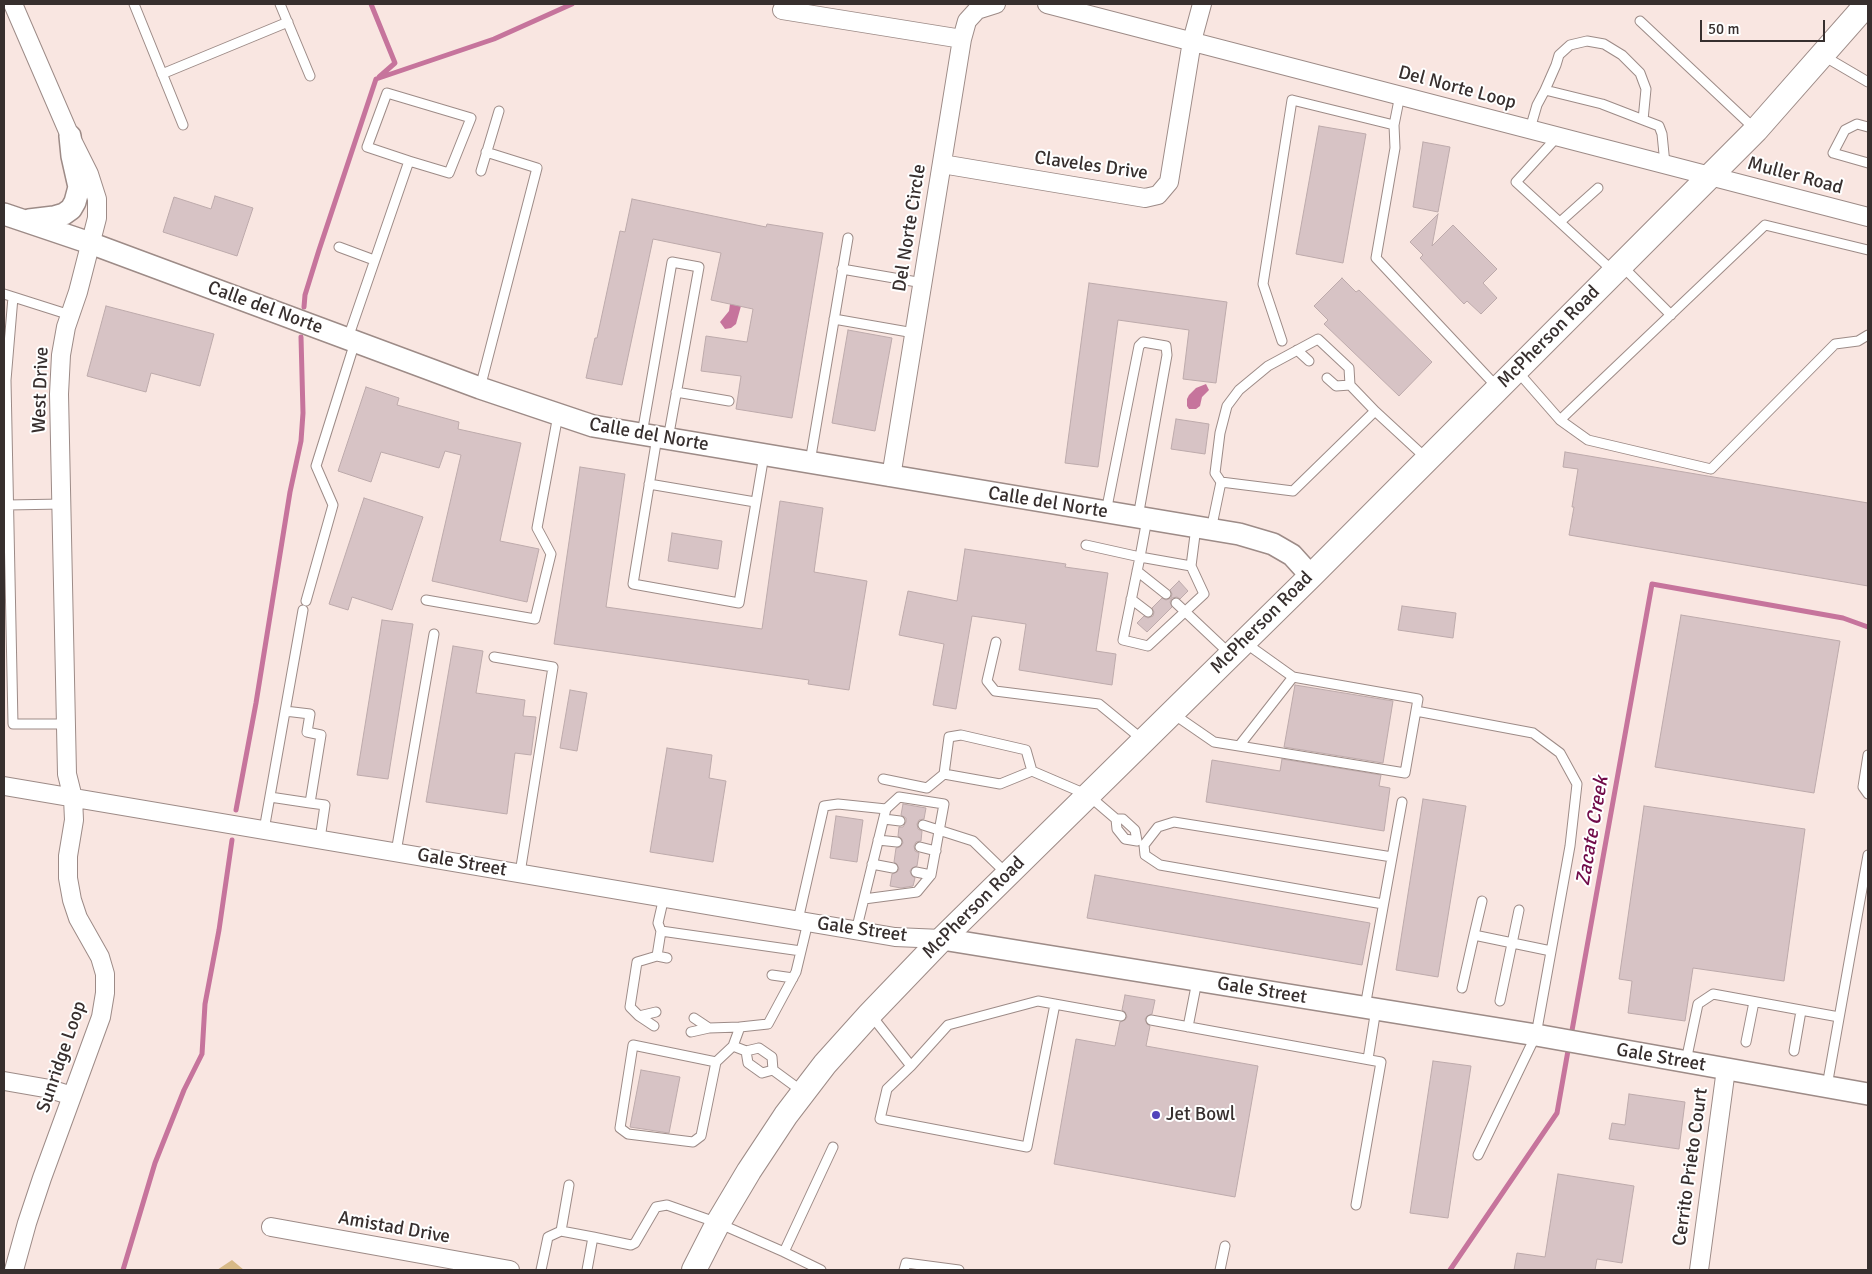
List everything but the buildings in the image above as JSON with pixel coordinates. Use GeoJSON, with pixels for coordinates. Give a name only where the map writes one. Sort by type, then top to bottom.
{"type":"FeatureCollection","features":[{"type":"Feature","properties":{"kind":"main road","name":"McPherson Road"},"geometry":{"type":"LineString","coordinates":[[694,1270],[718,1223],[749,1171],[803,1092],[825,1064],[870,1014],[1007,874],[1311,576],[1756,130],[1867,4]]}},
{"type":"Feature","properties":{"kind":"street","name":"West Drive"},"geometry":{"type":"LineString","coordinates":[[13,4],[70,136],[89,174],[97,199],[97,218],[61,355],[60,394],[67,774],[73,798]]}},
{"type":"Feature","properties":{"kind":"street","name":"Del Norte Circle"},"geometry":{"type":"LineString","coordinates":[[891,476],[962,39],[967,21],[977,10],[996,4]]}},
{"type":"Feature","properties":{"kind":"street"},"geometry":{"type":"LineString","coordinates":[[1047,4],[1192,41]]}},
{"type":"Feature","properties":{"kind":"street","name":"Claveles Drive"},"geometry":{"type":"LineString","coordinates":[[942,164],[1145,198],[1158,195],[1169,182],[1192,41],[1202,4]]}},
{"type":"Feature","properties":{"kind":"street"},"geometry":{"type":"LineString","coordinates":[[782,10],[962,39]]}},
{"type":"Feature","properties":{"kind":"street","name":"Del Norte Loop"},"geometry":{"type":"LineString","coordinates":[[1192,41],[1711,175]]}},
{"type":"Feature","properties":{"kind":"street"},"geometry":{"type":"LineString","coordinates":[[13,217],[54,217],[64,214],[76,202],[79,187],[72,156],[70,136]]}},
{"type":"Feature","properties":{"kind":"street","name":"Muller Road"},"geometry":{"type":"LineString","coordinates":[[1711,175],[1868,217]]}},
{"type":"Feature","properties":{"kind":"street","name":"Calle del Norte"},"geometry":{"type":"LineString","coordinates":[[13,217],[90,243],[480,388],[592,426],[1239,534],[1273,544],[1292,555],[1311,576]]}},
{"type":"Feature","properties":{"kind":"street","name":"Gale Street"},"geometry":{"type":"LineString","coordinates":[[4,786],[895,937],[942,939],[1541,1036],[1868,1094]]}},
{"type":"Feature","properties":{"kind":"street","name":"Sunridge Loop"},"geometry":{"type":"LineString","coordinates":[[14,1270],[27,1223],[101,1017],[105,993],[105,974],[100,957],[78,918],[68,878],[68,856],[74,820],[73,798]]}},
{"type":"Feature","properties":{"kind":"street","name":"Cerrito Prieto Court"},"geometry":{"type":"LineString","coordinates":[[1699,1270],[1726,1069]]}},
{"type":"Feature","properties":{"kind":"street"},"geometry":{"type":"LineString","coordinates":[[4,1081],[50,1089],[72,1096]]}},
{"type":"Feature","properties":{"kind":"street","name":"Amistad Drive"},"geometry":{"type":"LineString","coordinates":[[271,1227],[510,1270]]}},
{"type":"Feature","properties":{"kind":"lane"},"geometry":{"type":"LineString","coordinates":[[134,4],[183,126]]}},
{"type":"Feature","properties":{"kind":"lane"},"geometry":{"type":"LineString","coordinates":[[280,4],[310,76]]}},
{"type":"Feature","properties":{"kind":"lane"},"geometry":{"type":"LineString","coordinates":[[1640,21],[1756,130]]}},
{"type":"Feature","properties":{"kind":"lane"},"geometry":{"type":"LineString","coordinates":[[162,74],[288,22]]}},
{"type":"Feature","properties":{"kind":"lane"},"geometry":{"type":"LineString","coordinates":[[1530,129],[1537,105],[1559,55],[1570,45],[1587,41],[1604,44],[1622,54],[1640,73],[1646,89],[1643,120]]}},
{"type":"Feature","properties":{"kind":"lane"},"geometry":{"type":"LineString","coordinates":[[1822,55],[1868,82]]}},
{"type":"Feature","properties":{"kind":"lane"},"geometry":{"type":"LineString","coordinates":[[1545,90],[1602,104],[1659,126],[1662,134],[1664,164]]}},
{"type":"Feature","properties":{"kind":"lane"},"geometry":{"type":"LineString","coordinates":[[387,93],[470,118],[449,173],[408,161],[367,147],[387,93]]}},
{"type":"Feature","properties":{"kind":"lane"},"geometry":{"type":"LineString","coordinates":[[1400,95],[1394,125],[1395,148],[1376,258],[1498,388]]}},
{"type":"Feature","properties":{"kind":"lane"},"geometry":{"type":"LineString","coordinates":[[1282,341],[1263,284],[1292,100],[1394,125]]}},
{"type":"Feature","properties":{"kind":"lane"},"geometry":{"type":"LineString","coordinates":[[481,171],[499,111]]}},
{"type":"Feature","properties":{"kind":"lane"},"geometry":{"type":"LineString","coordinates":[[1868,127],[1857,124],[1844,130],[1833,153],[1868,163]]}},
{"type":"Feature","properties":{"kind":"lane"},"geometry":{"type":"LineString","coordinates":[[1558,136],[1516,182],[1560,222],[1671,315]]}},
{"type":"Feature","properties":{"kind":"lane"},"geometry":{"type":"LineString","coordinates":[[480,388],[537,168],[486,152]]}},
{"type":"Feature","properties":{"kind":"lane"},"geometry":{"type":"LineString","coordinates":[[306,601],[333,505],[316,466],[374,260],[408,161]]}},
{"type":"Feature","properties":{"kind":"lane"},"geometry":{"type":"LineString","coordinates":[[1560,222],[1598,188]]}},
{"type":"Feature","properties":{"kind":"lane"},"geometry":{"type":"LineString","coordinates":[[1560,420],[1765,225],[1868,250]]}},
{"type":"Feature","properties":{"kind":"lane"},"geometry":{"type":"LineString","coordinates":[[810,463],[848,238]]}},
{"type":"Feature","properties":{"kind":"lane"},"geometry":{"type":"LineString","coordinates":[[339,247],[374,260]]}},
{"type":"Feature","properties":{"kind":"lane"},"geometry":{"type":"LineString","coordinates":[[655,437],[676,392],[699,266],[672,262],[655,437],[633,584],[739,603],[764,455]]}},
{"type":"Feature","properties":{"kind":"lane"},"geometry":{"type":"LineString","coordinates":[[842,269],[923,283]]}},
{"type":"Feature","properties":{"kind":"lane"},"geometry":{"type":"LineString","coordinates":[[4,294],[70,315]]}},
{"type":"Feature","properties":{"kind":"lane"},"geometry":{"type":"LineString","coordinates":[[14,297],[6,380],[8,724],[66,724]]}},
{"type":"Feature","properties":{"kind":"lane"},"geometry":{"type":"LineString","coordinates":[[834,319],[914,333]]}},
{"type":"Feature","properties":{"kind":"lane"},"geometry":{"type":"LineString","coordinates":[[1516,370],[1560,420],[1588,440],[1712,469],[1836,344],[1858,341],[1868,335]]}},
{"type":"Feature","properties":{"kind":"lane"},"geometry":{"type":"LineString","coordinates":[[1376,411],[1293,491],[1221,482],[1215,473],[1220,433],[1227,406],[1240,390],[1268,366],[1318,338],[1349,368],[1350,386],[1427,459]]}},
{"type":"Feature","properties":{"kind":"lane"},"geometry":{"type":"LineString","coordinates":[[1106,512],[1139,346],[1143,342],[1166,346],[1167,355],[1142,518],[1140,557],[1123,640],[1148,646],[1204,594],[1190,566],[1221,482]]}},
{"type":"Feature","properties":{"kind":"lane"},"geometry":{"type":"LineString","coordinates":[[1297,350],[1309,362]]}},
{"type":"Feature","properties":{"kind":"lane"},"geometry":{"type":"LineString","coordinates":[[1327,378],[1336,386],[1350,386]]}},
{"type":"Feature","properties":{"kind":"lane"},"geometry":{"type":"LineString","coordinates":[[676,392],[728,402]]}},
{"type":"Feature","properties":{"kind":"lane"},"geometry":{"type":"LineString","coordinates":[[426,600],[535,619],[551,554],[537,528],[558,415]]}},
{"type":"Feature","properties":{"kind":"lane"},"geometry":{"type":"LineString","coordinates":[[649,484],[755,502]]}},
{"type":"Feature","properties":{"kind":"lane"},"geometry":{"type":"LineString","coordinates":[[8,505],[62,504]]}},
{"type":"Feature","properties":{"kind":"lane"},"geometry":{"type":"LineString","coordinates":[[1086,545],[1190,566]]}},
{"type":"Feature","properties":{"kind":"lane"},"geometry":{"type":"LineString","coordinates":[[1137,571],[1166,594]]}},
{"type":"Feature","properties":{"kind":"lane"},"geometry":{"type":"LineString","coordinates":[[1132,598],[1148,612]]}},
{"type":"Feature","properties":{"kind":"lane"},"geometry":{"type":"LineString","coordinates":[[1171,713],[1214,742],[1405,773],[1418,699],[1293,677],[1237,648],[1176,604]]}},
{"type":"Feature","properties":{"kind":"lane"},"geometry":{"type":"LineString","coordinates":[[264,830],[303,610]]}},
{"type":"Feature","properties":{"kind":"lane"},"geometry":{"type":"LineString","coordinates":[[1158,621],[1166,628]]}},
{"type":"Feature","properties":{"kind":"lane"},"geometry":{"type":"LineString","coordinates":[[396,852],[434,634]]}},
{"type":"Feature","properties":{"kind":"lane"},"geometry":{"type":"LineString","coordinates":[[996,642],[987,681],[995,691],[1099,704],[1143,741]]}},
{"type":"Feature","properties":{"kind":"lane"},"geometry":{"type":"LineString","coordinates":[[494,657],[553,667],[520,873]]}},
{"type":"Feature","properties":{"kind":"lane"},"geometry":{"type":"LineString","coordinates":[[1239,746],[1293,677]]}},
{"type":"Feature","properties":{"kind":"lane"},"geometry":{"type":"LineString","coordinates":[[285,711],[310,714],[307,732],[322,735],[310,803]]}},
{"type":"Feature","properties":{"kind":"lane"},"geometry":{"type":"LineString","coordinates":[[1416,711],[1533,733],[1560,752],[1577,784],[1570,846],[1551,951],[1541,1036],[1478,1155]]}},
{"type":"Feature","properties":{"kind":"lane"},"geometry":{"type":"LineString","coordinates":[[883,779],[927,788],[944,774],[950,736],[962,735],[1026,750],[1032,771]]}},
{"type":"Feature","properties":{"kind":"lane"},"geometry":{"type":"LineString","coordinates":[[1868,755],[1862,787],[1868,794]]}},
{"type":"Feature","properties":{"kind":"lane"},"geometry":{"type":"LineString","coordinates":[[944,774],[1000,784],[1032,771],[1088,795],[1116,819],[1117,829],[1125,840],[1140,843]]}},
{"type":"Feature","properties":{"kind":"lane"},"geometry":{"type":"LineString","coordinates":[[270,797],[325,805],[320,839]]}},
{"type":"Feature","properties":{"kind":"lane"},"geometry":{"type":"LineString","coordinates":[[856,930],[886,809],[898,797],[944,804],[931,875],[917,892],[864,899]]}},
{"type":"Feature","properties":{"kind":"lane"},"geometry":{"type":"LineString","coordinates":[[1368,1059],[1371,1008],[1383,904],[1402,802]]}},
{"type":"Feature","properties":{"kind":"lane"},"geometry":{"type":"LineString","coordinates":[[691,1032],[709,1028],[768,1024],[796,972],[801,951],[803,921],[824,806],[838,804],[886,809]]}},
{"type":"Feature","properties":{"kind":"lane"},"geometry":{"type":"LineString","coordinates":[[884,819],[900,821]]}},
{"type":"Feature","properties":{"kind":"lane"},"geometry":{"type":"LineString","coordinates":[[1140,843],[1158,827],[1174,822],[1392,857]]}},
{"type":"Feature","properties":{"kind":"lane"},"geometry":{"type":"LineString","coordinates":[[923,825],[973,841],[1007,874]]}},
{"type":"Feature","properties":{"kind":"lane"},"geometry":{"type":"LineString","coordinates":[[878,840],[897,842]]}},
{"type":"Feature","properties":{"kind":"lane"},"geometry":{"type":"LineString","coordinates":[[1140,843],[1145,855],[1160,865],[1383,904]]}},
{"type":"Feature","properties":{"kind":"lane"},"geometry":{"type":"LineString","coordinates":[[920,847],[936,851]]}},
{"type":"Feature","properties":{"kind":"lane"},"geometry":{"type":"LineString","coordinates":[[1827,1086],[1868,855]]}},
{"type":"Feature","properties":{"kind":"lane"},"geometry":{"type":"LineString","coordinates":[[872,864],[893,868]]}},
{"type":"Feature","properties":{"kind":"lane"},"geometry":{"type":"LineString","coordinates":[[916,872],[931,875]]}},
{"type":"Feature","properties":{"kind":"lane"},"geometry":{"type":"LineString","coordinates":[[657,956],[661,931],[658,923],[664,897]]}},
{"type":"Feature","properties":{"kind":"lane"},"geometry":{"type":"LineString","coordinates":[[1462,988],[1482,901]]}},
{"type":"Feature","properties":{"kind":"lane"},"geometry":{"type":"LineString","coordinates":[[1500,1001],[1519,910]]}},
{"type":"Feature","properties":{"kind":"lane"},"geometry":{"type":"LineString","coordinates":[[661,931],[801,951]]}},
{"type":"Feature","properties":{"kind":"lane"},"geometry":{"type":"LineString","coordinates":[[1474,935],[1551,951]]}},
{"type":"Feature","properties":{"kind":"lane"},"geometry":{"type":"LineString","coordinates":[[654,1026],[630,1007],[637,962],[657,956],[667,958]]}},
{"type":"Feature","properties":{"kind":"lane"},"geometry":{"type":"LineString","coordinates":[[772,975],[793,978]]}},
{"type":"Feature","properties":{"kind":"lane"},"geometry":{"type":"LineString","coordinates":[[1188,1027],[1198,980]]}},
{"type":"Feature","properties":{"kind":"lane"},"geometry":{"type":"LineString","coordinates":[[1686,1062],[1698,1004],[1713,994],[1839,1018]]}},
{"type":"Feature","properties":{"kind":"lane"},"geometry":{"type":"LineString","coordinates":[[1055,1004],[1027,1147],[880,1119],[887,1089],[948,1026],[1038,1001],[1055,1004],[1121,1016]]}},
{"type":"Feature","properties":{"kind":"lane"},"geometry":{"type":"LineString","coordinates":[[1746,1042],[1754,1002]]}},
{"type":"Feature","properties":{"kind":"lane"},"geometry":{"type":"LineString","coordinates":[[1794,1051],[1801,1011]]}},
{"type":"Feature","properties":{"kind":"lane"},"geometry":{"type":"LineString","coordinates":[[639,1016],[656,1012]]}},
{"type":"Feature","properties":{"kind":"lane"},"geometry":{"type":"LineString","coordinates":[[870,1014],[911,1066]]}},
{"type":"Feature","properties":{"kind":"lane"},"geometry":{"type":"LineString","coordinates":[[694,1018],[709,1028]]}},
{"type":"Feature","properties":{"kind":"lane"},"geometry":{"type":"LineString","coordinates":[[1151,1020],[1381,1062],[1356,1205]]}},
{"type":"Feature","properties":{"kind":"lane"},"geometry":{"type":"LineString","coordinates":[[716,1062],[633,1045],[620,1128],[628,1134],[693,1142],[700,1136],[716,1062],[733,1046],[740,1027]]}},
{"type":"Feature","properties":{"kind":"lane"},"geometry":{"type":"LineString","coordinates":[[733,1046],[746,1051],[759,1048],[772,1057],[773,1070],[803,1092]]}},
{"type":"Feature","properties":{"kind":"lane"},"geometry":{"type":"LineString","coordinates":[[746,1051],[748,1063],[762,1073],[773,1070]]}},
{"type":"Feature","properties":{"kind":"lane"},"geometry":{"type":"LineString","coordinates":[[784,1252],[833,1147]]}},
{"type":"Feature","properties":{"kind":"lane"},"geometry":{"type":"LineString","coordinates":[[561,1230],[569,1185]]}},
{"type":"Feature","properties":{"kind":"lane"},"geometry":{"type":"LineString","coordinates":[[540,1270],[548,1237],[561,1230],[631,1245],[635,1243],[656,1206],[667,1205],[718,1223],[821,1270]]}},
{"type":"Feature","properties":{"kind":"lane"},"geometry":{"type":"LineString","coordinates":[[587,1270],[592,1237]]}},
{"type":"Feature","properties":{"kind":"lane"},"geometry":{"type":"LineString","coordinates":[[1220,1270],[1225,1246]]}},
{"type":"Feature","properties":{"kind":"lane"},"geometry":{"type":"LineString","coordinates":[[904,1270],[906,1262],[959,1270]]}},
{"type":"Feature","properties":{"kind":"shaded area"},"geometry":{"type":"Polygon","coordinates":[[[735,302],[741,306],[736,324],[731,328],[725,329],[720,322],[729,311],[730,304],[735,302]]]}},
{"type":"Feature","properties":{"kind":"shaded area"},"geometry":{"type":"Polygon","coordinates":[[[1206,384],[1209,390],[1202,397],[1200,406],[1196,409],[1189,409],[1187,399],[1189,395],[1196,388],[1206,384]]]}},
{"type":"Feature","properties":{"kind":"shaded area"},"geometry":{"type":"Polygon","coordinates":[[[232,1260],[244,1270],[217,1270],[232,1260]]]}},
{"type":"Feature","properties":{"kind":"waterway"},"geometry":{"type":"LineString","coordinates":[[371,4],[395,63],[379,77]]}},
{"type":"Feature","properties":{"kind":"waterway"},"geometry":{"type":"LineString","coordinates":[[304,307],[305,295],[319,250],[376,79],[494,39],[572,4]]}},
{"type":"Feature","properties":{"kind":"waterway"},"geometry":{"type":"LineString","coordinates":[[236,810],[256,703],[290,492],[301,441],[303,413],[301,337]]}},
{"type":"Feature","properties":{"kind":"waterway","name":"Zacate Creek"},"geometry":{"type":"LineString","coordinates":[[1571,1036],[1652,584],[1843,618],[1868,627]]}},
{"type":"Feature","properties":{"kind":"waterway"},"geometry":{"type":"LineString","coordinates":[[123,1270],[155,1163],[184,1090],[202,1054],[205,1004],[219,930],[232,840]]}},
{"type":"Feature","properties":{"kind":"waterway","name":"Zacate Creek"},"geometry":{"type":"LineString","coordinates":[[1450,1270],[1557,1113],[1569,1045]]}},
{"type":"Feature","properties":{"kind":"place","name":"Jet Bowl"},"geometry":{"type":"Point","coordinates":[1156,1115]}}]}
